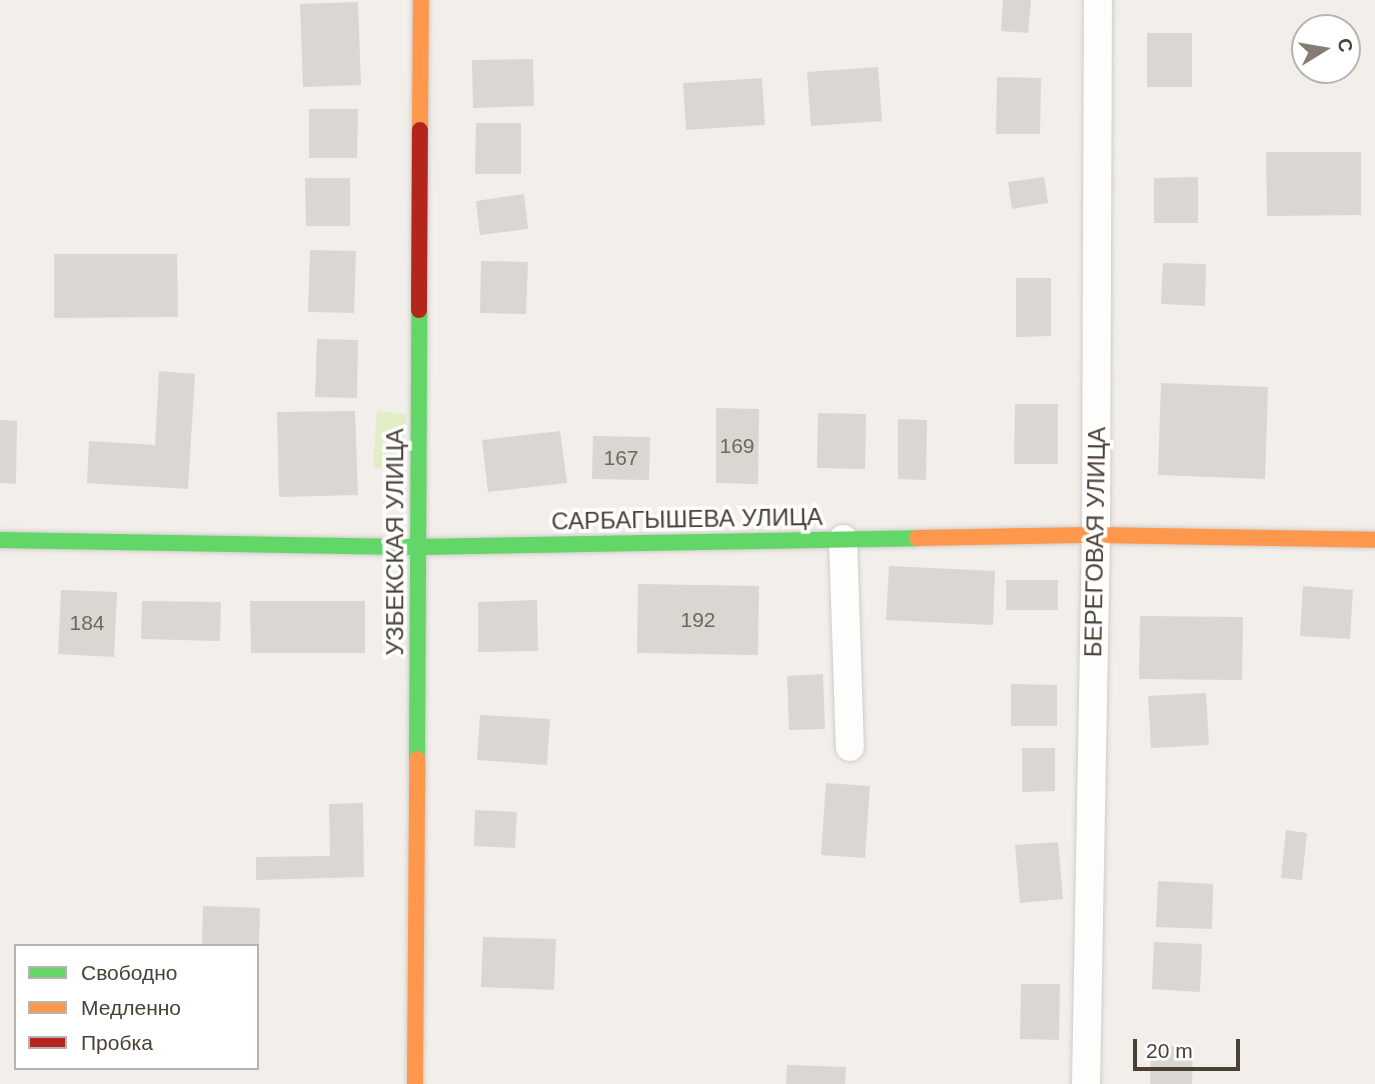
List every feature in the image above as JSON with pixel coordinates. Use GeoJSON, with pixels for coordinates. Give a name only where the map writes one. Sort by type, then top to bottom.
{"type":"FeatureCollection","features":[{"type":"Feature","properties":{"kind":"street","name":"УЗБЕКСКАЯ УЛИЦА"},"geometry":{"type":"LineString","coordinates":[[415,1084],[421,0]]}},
{"type":"Feature","properties":{"kind":"street","name":"БЕРЕГОВАЯ УЛИЦА"},"geometry":{"type":"LineString","coordinates":[[1086,1084],[1096,535],[1098,0]]}},
{"type":"Feature","properties":{"kind":"street","name":"САРБАГЫШЕВА УЛИЦА"},"geometry":{"type":"LineString","coordinates":[[0,540],[418,547],[1096,535],[1375,540]]}},
{"type":"Feature","properties":{"kind":"street"},"geometry":{"type":"LineString","coordinates":[[843,539],[850,747]]}},
{"type":"Feature","properties":{"kind":"green space"},"geometry":{"type":"Polygon","coordinates":[[[377,411],[406,414],[402,470],[373,468],[377,411]]]}},
{"type":"Feature","properties":{"kind":"building"},"geometry":{"type":"Polygon","coordinates":[[[1003,0],[1031,0],[1028,33],[1001,31],[1003,0]]]}},
{"type":"Feature","properties":{"kind":"building"},"geometry":{"type":"Polygon","coordinates":[[[358,2],[361,85],[303,87],[300,4],[358,2]]]}},
{"type":"Feature","properties":{"kind":"building"},"geometry":{"type":"Polygon","coordinates":[[[1147,33],[1192,33],[1192,87],[1147,87],[1147,33]]]}},
{"type":"Feature","properties":{"kind":"building"},"geometry":{"type":"Polygon","coordinates":[[[533,59],[534,106],[473,108],[472,60],[533,59]]]}},
{"type":"Feature","properties":{"kind":"building"},"geometry":{"type":"Polygon","coordinates":[[[878,67],[882,121],[811,126],[807,72],[878,67]]]}},
{"type":"Feature","properties":{"kind":"building"},"geometry":{"type":"Polygon","coordinates":[[[997,77],[1041,78],[1040,134],[996,134],[997,77]]]}},
{"type":"Feature","properties":{"kind":"building"},"geometry":{"type":"Polygon","coordinates":[[[762,78],[765,125],[686,130],[683,83],[762,78]]]}},
{"type":"Feature","properties":{"kind":"building"},"geometry":{"type":"Polygon","coordinates":[[[309,109],[358,109],[357,158],[309,158],[309,109]]]}},
{"type":"Feature","properties":{"kind":"building"},"geometry":{"type":"Polygon","coordinates":[[[476,123],[521,123],[521,174],[475,174],[476,123]]]}},
{"type":"Feature","properties":{"kind":"building"},"geometry":{"type":"Polygon","coordinates":[[[1266,152],[1361,152],[1361,215],[1267,216],[1266,152]]]}},
{"type":"Feature","properties":{"kind":"building"},"geometry":{"type":"Polygon","coordinates":[[[1044,177],[1048,203],[1012,209],[1008,182],[1044,177]]]}},
{"type":"Feature","properties":{"kind":"building"},"geometry":{"type":"Polygon","coordinates":[[[1198,177],[1198,223],[1154,223],[1154,178],[1198,177]]]}},
{"type":"Feature","properties":{"kind":"building"},"geometry":{"type":"Polygon","coordinates":[[[305,178],[350,178],[350,226],[306,226],[305,178]]]}},
{"type":"Feature","properties":{"kind":"building"},"geometry":{"type":"Polygon","coordinates":[[[524,194],[528,229],[480,235],[476,201],[524,194]]]}},
{"type":"Feature","properties":{"kind":"building"},"geometry":{"type":"Polygon","coordinates":[[[310,250],[356,251],[354,313],[308,312],[310,250]]]}},
{"type":"Feature","properties":{"kind":"building"},"geometry":{"type":"Polygon","coordinates":[[[54,254],[177,254],[178,317],[54,318],[54,254]]]}},
{"type":"Feature","properties":{"kind":"building"},"geometry":{"type":"Polygon","coordinates":[[[481,261],[528,262],[526,314],[480,313],[481,261]]]}},
{"type":"Feature","properties":{"kind":"building"},"geometry":{"type":"Polygon","coordinates":[[[1163,263],[1206,264],[1205,306],[1161,304],[1163,263]]]}},
{"type":"Feature","properties":{"kind":"building"},"geometry":{"type":"Polygon","coordinates":[[[1016,278],[1051,278],[1051,336],[1016,337],[1016,278]]]}},
{"type":"Feature","properties":{"kind":"building"},"geometry":{"type":"Polygon","coordinates":[[[317,339],[358,340],[357,398],[315,397],[317,339]]]}},
{"type":"Feature","properties":{"kind":"building"},"geometry":{"type":"Polygon","coordinates":[[[159,371],[195,374],[188,489],[87,483],[89,441],[155,445],[159,371]]]}},
{"type":"Feature","properties":{"kind":"building"},"geometry":{"type":"Polygon","coordinates":[[[1161,383],[1268,387],[1265,479],[1158,475],[1161,383]]]}},
{"type":"Feature","properties":{"kind":"building"},"geometry":{"type":"Polygon","coordinates":[[[1015,404],[1058,404],[1058,464],[1014,464],[1015,404]]]}},
{"type":"Feature","properties":{"kind":"building"},"geometry":{"type":"Polygon","coordinates":[[[716,408],[759,409],[758,484],[716,483],[716,408]]]}},
{"type":"Feature","properties":{"kind":"building"},"geometry":{"type":"Polygon","coordinates":[[[355,411],[358,495],[279,497],[277,412],[355,411]]]}},
{"type":"Feature","properties":{"kind":"building"},"geometry":{"type":"Polygon","coordinates":[[[818,413],[866,414],[865,469],[817,468],[818,413]]]}},
{"type":"Feature","properties":{"kind":"building"},"geometry":{"type":"Polygon","coordinates":[[[898,419],[927,420],[926,480],[898,479],[898,419]]]}},
{"type":"Feature","properties":{"kind":"building"},"geometry":{"type":"Polygon","coordinates":[[[0,420],[17,421],[16,484],[0,483],[0,420]]]}},
{"type":"Feature","properties":{"kind":"building"},"geometry":{"type":"Polygon","coordinates":[[[560,431],[567,483],[488,492],[482,440],[560,431]]]}},
{"type":"Feature","properties":{"kind":"building"},"geometry":{"type":"Polygon","coordinates":[[[593,436],[650,437],[649,480],[592,479],[593,436]]]}},
{"type":"Feature","properties":{"kind":"building"},"geometry":{"type":"Polygon","coordinates":[[[889,566],[995,571],[993,625],[886,620],[889,566]]]}},
{"type":"Feature","properties":{"kind":"building"},"geometry":{"type":"Polygon","coordinates":[[[1006,580],[1058,580],[1058,610],[1006,610],[1006,580]]]}},
{"type":"Feature","properties":{"kind":"building"},"geometry":{"type":"Polygon","coordinates":[[[638,584],[759,586],[758,655],[637,653],[638,584]]]}},
{"type":"Feature","properties":{"kind":"building"},"geometry":{"type":"Polygon","coordinates":[[[1303,586],[1353,590],[1350,639],[1300,636],[1303,586]]]}},
{"type":"Feature","properties":{"kind":"building"},"geometry":{"type":"Polygon","coordinates":[[[61,590],[117,592],[114,657],[58,654],[61,590]]]}},
{"type":"Feature","properties":{"kind":"building"},"geometry":{"type":"Polygon","coordinates":[[[537,600],[538,651],[478,652],[478,602],[537,600]]]}},
{"type":"Feature","properties":{"kind":"building"},"geometry":{"type":"Polygon","coordinates":[[[142,601],[221,602],[220,641],[141,639],[142,601]]]}},
{"type":"Feature","properties":{"kind":"building"},"geometry":{"type":"Polygon","coordinates":[[[250,601],[365,601],[365,653],[251,653],[250,601]]]}},
{"type":"Feature","properties":{"kind":"building"},"geometry":{"type":"Polygon","coordinates":[[[1140,616],[1243,617],[1242,680],[1139,679],[1140,616]]]}},
{"type":"Feature","properties":{"kind":"building"},"geometry":{"type":"Polygon","coordinates":[[[823,674],[825,729],[789,730],[787,676],[823,674]]]}},
{"type":"Feature","properties":{"kind":"building"},"geometry":{"type":"Polygon","coordinates":[[[1011,684],[1057,685],[1057,726],[1011,726],[1011,684]]]}},
{"type":"Feature","properties":{"kind":"building"},"geometry":{"type":"Polygon","coordinates":[[[1206,693],[1209,745],[1151,748],[1148,696],[1206,693]]]}},
{"type":"Feature","properties":{"kind":"building"},"geometry":{"type":"Polygon","coordinates":[[[480,715],[550,719],[547,765],[477,760],[480,715]]]}},
{"type":"Feature","properties":{"kind":"building"},"geometry":{"type":"Polygon","coordinates":[[[1022,748],[1055,748],[1055,791],[1022,792],[1022,748]]]}},
{"type":"Feature","properties":{"kind":"building"},"geometry":{"type":"Polygon","coordinates":[[[826,783],[870,786],[865,858],[821,855],[826,783]]]}},
{"type":"Feature","properties":{"kind":"building"},"geometry":{"type":"Polygon","coordinates":[[[363,803],[364,877],[256,880],[256,857],[330,856],[329,804],[363,803]]]}},
{"type":"Feature","properties":{"kind":"building"},"geometry":{"type":"Polygon","coordinates":[[[475,810],[517,812],[515,848],[474,846],[475,810]]]}},
{"type":"Feature","properties":{"kind":"building"},"geometry":{"type":"Polygon","coordinates":[[[1286,830],[1307,833],[1302,880],[1281,878],[1286,830]]]}},
{"type":"Feature","properties":{"kind":"building"},"geometry":{"type":"Polygon","coordinates":[[[1058,842],[1063,899],[1020,903],[1015,845],[1058,842]]]}},
{"type":"Feature","properties":{"kind":"building"},"geometry":{"type":"Polygon","coordinates":[[[1158,881],[1213,884],[1212,929],[1156,927],[1158,881]]]}},
{"type":"Feature","properties":{"kind":"building"},"geometry":{"type":"Polygon","coordinates":[[[203,906],[260,908],[259,946],[202,944],[203,906]]]}},
{"type":"Feature","properties":{"kind":"building"},"geometry":{"type":"Polygon","coordinates":[[[483,937],[556,939],[554,990],[481,987],[483,937]]]}},
{"type":"Feature","properties":{"kind":"building"},"geometry":{"type":"Polygon","coordinates":[[[1154,942],[1202,944],[1200,992],[1152,989],[1154,942]]]}},
{"type":"Feature","properties":{"kind":"building"},"geometry":{"type":"Polygon","coordinates":[[[1021,984],[1060,984],[1059,1040],[1020,1039],[1021,984]]]}},
{"type":"Feature","properties":{"kind":"building"},"geometry":{"type":"Polygon","coordinates":[[[1151,1046],[1193,1047],[1192,1084],[1150,1084],[1151,1046]]]}},
{"type":"Feature","properties":{"kind":"building"},"geometry":{"type":"Polygon","coordinates":[[[787,1065],[846,1067],[845,1084],[786,1084],[787,1065]]]}},
{"type":"Feature","properties":{"kind":"traffic: fast"},"geometry":{"type":"LineString","coordinates":[[417,759],[419,310]]}},
{"type":"Feature","properties":{"kind":"traffic: fast"},"geometry":{"type":"LineString","coordinates":[[0,540],[418,547],[917,538]]}},
{"type":"Feature","properties":{"kind":"traffic: slow"},"geometry":{"type":"LineString","coordinates":[[420,130],[421,0]]}},
{"type":"Feature","properties":{"kind":"traffic: slow"},"geometry":{"type":"LineString","coordinates":[[917,538],[1096,535],[1375,540]]}},
{"type":"Feature","properties":{"kind":"traffic: slow"},"geometry":{"type":"LineString","coordinates":[[415,1084],[417,759]]}},
{"type":"Feature","properties":{"kind":"traffic: jam"},"geometry":{"type":"LineString","coordinates":[[419,310],[420,130]]}}]}
